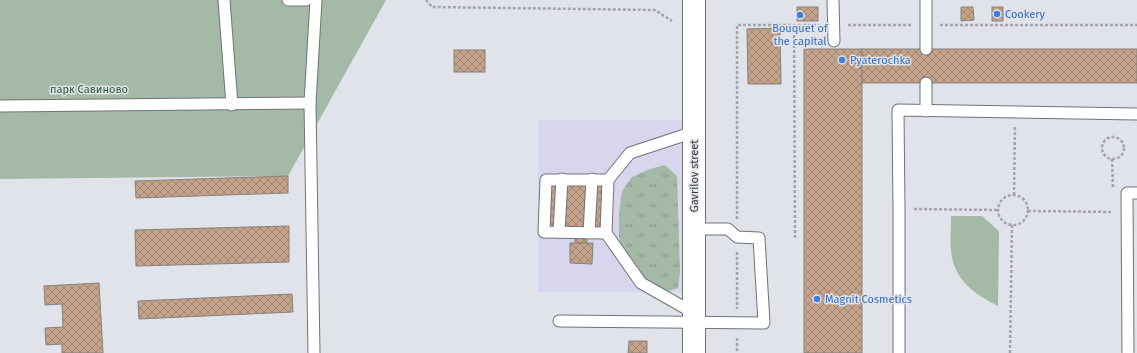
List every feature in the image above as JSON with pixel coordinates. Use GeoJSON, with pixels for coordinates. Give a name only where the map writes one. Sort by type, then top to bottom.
{"type":"FeatureCollection","features":[{"type":"Feature","properties":{"kind":"street","name":"Gavrilov street"},"geometry":{"type":"LineString","coordinates":[[694,0],[694,353]]}},
{"type":"Feature","properties":{"kind":"lane"},"geometry":{"type":"LineString","coordinates":[[224,0],[232,105]]}},
{"type":"Feature","properties":{"kind":"lane"},"geometry":{"type":"LineString","coordinates":[[288,0],[306,0]]}},
{"type":"Feature","properties":{"kind":"lane"},"geometry":{"type":"LineString","coordinates":[[314,353],[310,103],[316,0]]}},
{"type":"Feature","properties":{"kind":"lane"},"geometry":{"type":"LineString","coordinates":[[833,0],[834,41]]}},
{"type":"Feature","properties":{"kind":"lane"},"geometry":{"type":"LineString","coordinates":[[926,0],[926,49]]}},
{"type":"Feature","properties":{"kind":"lane"},"geometry":{"type":"LineString","coordinates":[[926,83],[926,111]]}},
{"type":"Feature","properties":{"kind":"lane"},"geometry":{"type":"LineString","coordinates":[[0,106],[232,105],[310,103]]}},
{"type":"Feature","properties":{"kind":"lane"},"geometry":{"type":"LineString","coordinates":[[899,353],[898,110],[1137,114]]}},
{"type":"Feature","properties":{"kind":"lane"},"geometry":{"type":"LineString","coordinates":[[694,132],[630,153],[608,180],[606,233],[641,283],[694,318]]}},
{"type":"Feature","properties":{"kind":"lane"},"geometry":{"type":"LineString","coordinates":[[559,232],[562,179]]}},
{"type":"Feature","properties":{"kind":"lane"},"geometry":{"type":"LineString","coordinates":[[589,233],[592,179]]}},
{"type":"Feature","properties":{"kind":"lane"},"geometry":{"type":"LineString","coordinates":[[606,233],[544,232],[546,180],[608,180]]}},
{"type":"Feature","properties":{"kind":"lane"},"geometry":{"type":"LineString","coordinates":[[1128,353],[1127,193],[1137,193]]}},
{"type":"Feature","properties":{"kind":"lane"},"geometry":{"type":"LineString","coordinates":[[559,321],[694,318],[737,323],[764,323],[759,238],[737,237],[728,229],[694,229]]}},
{"type":"Feature","properties":{"kind":"path"},"geometry":{"type":"LineString","coordinates":[[426,0],[432,7],[655,10],[672,21]]}},
{"type":"Feature","properties":{"kind":"path"},"geometry":{"type":"LineString","coordinates":[[737,353],[737,25],[1137,25]]}},
{"type":"Feature","properties":{"kind":"path"},"geometry":{"type":"LineString","coordinates":[[794,25],[795,239]]}},
{"type":"Feature","properties":{"kind":"path"},"geometry":{"type":"LineString","coordinates":[[1014,195],[1015,113]]}},
{"type":"Feature","properties":{"kind":"path"},"geometry":{"type":"LineString","coordinates":[[1114,137],[1122,141],[1124,150],[1120,157],[1112,159],[1104,155],[1102,147],[1106,140],[1114,137]]}},
{"type":"Feature","properties":{"kind":"path"},"geometry":{"type":"LineString","coordinates":[[1014,195],[1026,203],[1028,210],[1025,218],[1020,224],[1012,225],[1005,223],[998,210],[1003,198],[1014,195]]}},
{"type":"Feature","properties":{"kind":"path"},"geometry":{"type":"LineString","coordinates":[[899,209],[998,210]]}},
{"type":"Feature","properties":{"kind":"path"},"geometry":{"type":"LineString","coordinates":[[1028,210],[1128,213]]}},
{"type":"Feature","properties":{"kind":"path"},"geometry":{"type":"LineString","coordinates":[[1010,353],[1012,225]]}},
{"type":"Feature","properties":{"kind":"shaded area"},"geometry":{"type":"Polygon","coordinates":[[[538,120],[683,120],[683,292],[538,292],[538,120]]]}},
{"type":"Feature","properties":{"kind":"green space","name":"парк Савиново"},"geometry":{"type":"Polygon","coordinates":[[[0,0],[386,0],[288,176],[0,179],[0,0]]]}},
{"type":"Feature","properties":{"kind":"green space"},"geometry":{"type":"Polygon","coordinates":[[[665,165],[677,176],[680,273],[678,288],[669,291],[639,277],[622,257],[619,236],[619,212],[622,191],[632,177],[650,169],[665,165]]]}},
{"type":"Feature","properties":{"kind":"green space"},"geometry":{"type":"Polygon","coordinates":[[[951,216],[982,216],[999,231],[998,306],[973,291],[956,270],[951,251],[951,216]]]}},
{"type":"Feature","properties":{"kind":"building"},"geometry":{"type":"Polygon","coordinates":[[[797,7],[818,7],[818,21],[797,21],[797,7]]]}},
{"type":"Feature","properties":{"kind":"building"},"geometry":{"type":"Polygon","coordinates":[[[961,7],[973,7],[974,20],[961,21],[961,7]]]}},
{"type":"Feature","properties":{"kind":"building"},"geometry":{"type":"Polygon","coordinates":[[[992,7],[1003,7],[1003,21],[992,21],[992,7]]]}},
{"type":"Feature","properties":{"kind":"building"},"geometry":{"type":"Polygon","coordinates":[[[780,28],[781,84],[748,84],[747,29],[780,28]]]}},
{"type":"Feature","properties":{"kind":"building"},"geometry":{"type":"Polygon","coordinates":[[[804,49],[862,49],[862,353],[804,353],[804,49]]]}},
{"type":"Feature","properties":{"kind":"building"},"geometry":{"type":"Polygon","coordinates":[[[862,49],[1137,49],[1137,83],[862,83],[862,49]]]}},
{"type":"Feature","properties":{"kind":"building"},"geometry":{"type":"Polygon","coordinates":[[[454,50],[485,50],[485,72],[454,72],[454,50]]]}},
{"type":"Feature","properties":{"kind":"building"},"geometry":{"type":"Polygon","coordinates":[[[288,176],[288,193],[136,198],[135,181],[288,176]]]}},
{"type":"Feature","properties":{"kind":"building"},"geometry":{"type":"Polygon","coordinates":[[[548,177],[612,178],[611,232],[587,232],[587,243],[575,243],[575,232],[548,232],[548,177]]]}},
{"type":"Feature","properties":{"kind":"building"},"geometry":{"type":"Polygon","coordinates":[[[289,226],[289,262],[136,266],[135,230],[289,226]]]}},
{"type":"Feature","properties":{"kind":"building"},"geometry":{"type":"Polygon","coordinates":[[[570,243],[593,243],[592,264],[570,263],[570,243]]]}},
{"type":"Feature","properties":{"kind":"building"},"geometry":{"type":"Polygon","coordinates":[[[99,283],[103,353],[62,353],[62,344],[46,345],[45,328],[63,327],[62,304],[45,305],[44,286],[99,283]]]}},
{"type":"Feature","properties":{"kind":"building"},"geometry":{"type":"Polygon","coordinates":[[[292,294],[293,312],[139,319],[138,301],[292,294]]]}},
{"type":"Feature","properties":{"kind":"building"},"geometry":{"type":"Polygon","coordinates":[[[629,341],[647,341],[647,353],[628,353],[629,341]]]}},
{"type":"Feature","properties":{"kind":"place","name":"Cookery"},"geometry":{"type":"Point","coordinates":[997,14]}},
{"type":"Feature","properties":{"kind":"place","name":"Bouquet of the capital"},"geometry":{"type":"Point","coordinates":[800,15]}},
{"type":"Feature","properties":{"kind":"place","name":"Pyaterochka"},"geometry":{"type":"Point","coordinates":[842,60]}},
{"type":"Feature","properties":{"kind":"place","name":"Magnit Cosmetics"},"geometry":{"type":"Point","coordinates":[817,299]}}]}
